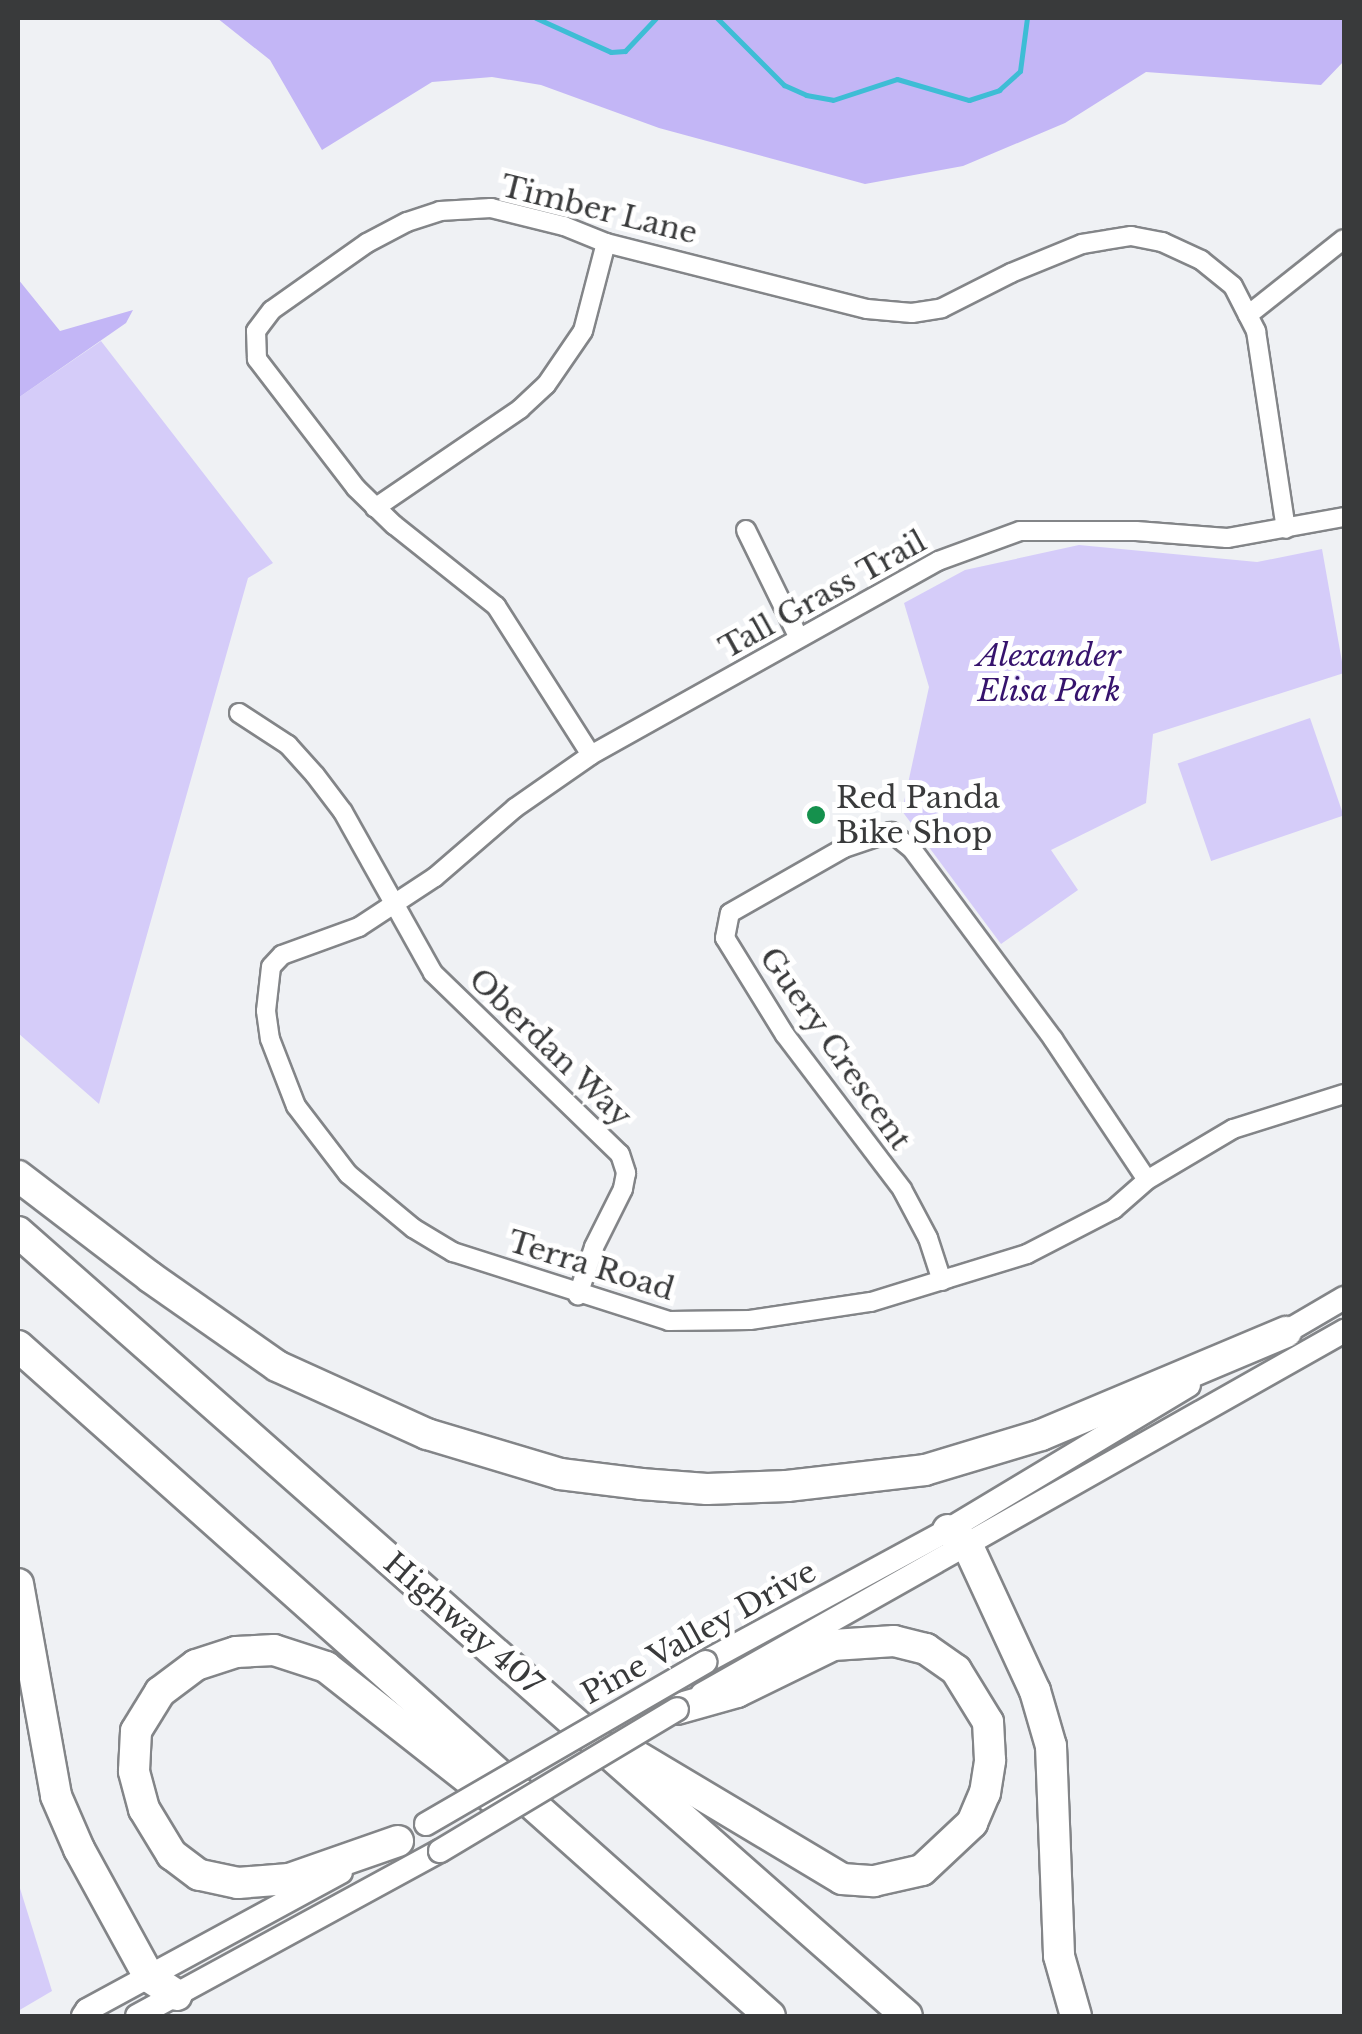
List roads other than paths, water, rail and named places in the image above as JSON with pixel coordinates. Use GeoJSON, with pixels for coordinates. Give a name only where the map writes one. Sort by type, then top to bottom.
{"type":"FeatureCollection","features":[{"type":"Feature","properties":{"kind":"highway"},"geometry":{"type":"LineString","coordinates":[[18,1176],[150,1278],[278,1366],[427,1434],[576,1476],[707,1488],[787,1486],[924,1470],[1040,1435],[1286,1332]]}},
{"type":"Feature","properties":{"kind":"highway","name":"Highway 407"},"geometry":{"type":"LineString","coordinates":[[18,1232],[907,2016]]}},
{"type":"Feature","properties":{"kind":"highway"},"geometry":{"type":"LineString","coordinates":[[18,1346],[770,2016]]}},
{"type":"Feature","properties":{"kind":"highway"},"geometry":{"type":"LineString","coordinates":[[958,1537],[1035,1691],[1051,1746],[1059,1956],[1076,2016]]}},
{"type":"Feature","properties":{"kind":"highway"},"geometry":{"type":"LineString","coordinates":[[18,1584],[56,1796],[79,1849],[149,1976],[176,1995]]}},
{"type":"Feature","properties":{"kind":"highway"},"geometry":{"type":"LineString","coordinates":[[559,1708],[842,1879],[874,1881],[922,1870],[972,1823],[985,1793],[990,1760],[988,1722],[956,1670],[926,1649],[894,1641],[833,1645],[678,1709]]}},
{"type":"Feature","properties":{"kind":"highway"},"geometry":{"type":"LineString","coordinates":[[398,1841],[288,1879],[238,1883],[199,1874],[172,1855],[144,1810],[134,1771],[136,1731],[160,1692],[196,1665],[250,1650],[294,1654],[326,1667],[504,1806],[628,1892]]}},
{"type":"Feature","properties":{"kind":"main road","name":"Pine Valley Drive"},"geometry":{"type":"LineString","coordinates":[[719,1691],[1165,1398],[1344,1298]]}},
{"type":"Feature","properties":{"kind":"main road","name":"Pine Valley Drive"},"geometry":{"type":"LineString","coordinates":[[83,2016],[87,2010],[398,1841],[705,1662],[958,1537],[1344,1331]]}},
{"type":"Feature","properties":{"kind":"main road","name":"Pine Valley Drive"},"geometry":{"type":"LineString","coordinates":[[137,2016],[440,1851],[678,1709]]}},
{"type":"Feature","properties":{"kind":"street","name":"Timber Lane"},"geometry":{"type":"LineString","coordinates":[[591,755],[496,606],[375,508],[268,379],[254,342],[262,321],[367,243],[440,211],[491,208],[564,226],[606,243],[866,309],[912,312],[942,308],[1011,273],[1082,244],[1131,236],[1162,242],[1202,260],[1233,286],[1248,315],[1260,352],[1286,529]]}},
{"type":"Feature","properties":{"kind":"street"},"geometry":{"type":"LineString","coordinates":[[1248,315],[1344,238]]}},
{"type":"Feature","properties":{"kind":"street"},"geometry":{"type":"LineString","coordinates":[[375,508],[520,409],[546,385],[583,331],[606,243]]}},
{"type":"Feature","properties":{"kind":"street","name":"Tall Grass Trail"},"geometry":{"type":"LineString","coordinates":[[392,905],[456,862],[515,808],[591,755],[938,561],[1020,531],[1121,530],[1227,538],[1344,517]]}},
{"type":"Feature","properties":{"kind":"street"},"geometry":{"type":"LineString","coordinates":[[746,530],[800,638]]}},
{"type":"Feature","properties":{"kind":"street","name":"Oberdan Way"},"geometry":{"type":"LineString","coordinates":[[239,714],[288,745],[316,776],[342,812],[433,973],[620,1154],[626,1173],[623,1189],[594,1248],[578,1295]]}},
{"type":"Feature","properties":{"kind":"street","name":"Guery Crescent"},"geometry":{"type":"LineString","coordinates":[[942,1282],[928,1238],[902,1189],[786,1035],[725,938],[730,913],[844,848],[891,832],[912,849],[1054,1039],[1147,1180]]}},
{"type":"Feature","properties":{"kind":"street","name":"Terra Road"},"geometry":{"type":"LineString","coordinates":[[392,905],[359,927],[282,955],[271,967],[266,1011],[270,1039],[296,1106],[348,1174],[413,1228],[453,1252],[578,1295],[668,1320],[750,1320],[871,1302],[1026,1254],[1114,1209],[1147,1180],[1233,1129],[1344,1094]]}},
{"type":"Feature","properties":{"kind":"waterway"},"geometry":{"type":"LineString","coordinates":[[536,18],[611,52],[625,51],[656,18]]}},
{"type":"Feature","properties":{"kind":"waterway"},"geometry":{"type":"LineString","coordinates":[[717,18],[784,85],[806,95],[833,100],[897,79],[969,100],[999,90],[1020,71],[1027,18]]}},
{"type":"Feature","properties":{"kind":"place","name":"Red Panda Bike Shop"},"geometry":{"type":"Point","coordinates":[816,815]}},
{"type":"Feature","properties":{"kind":"park label","name":"Alexander Elisa Park"},"geometry":{"type":"Point","coordinates":[1049,673]}}]}
